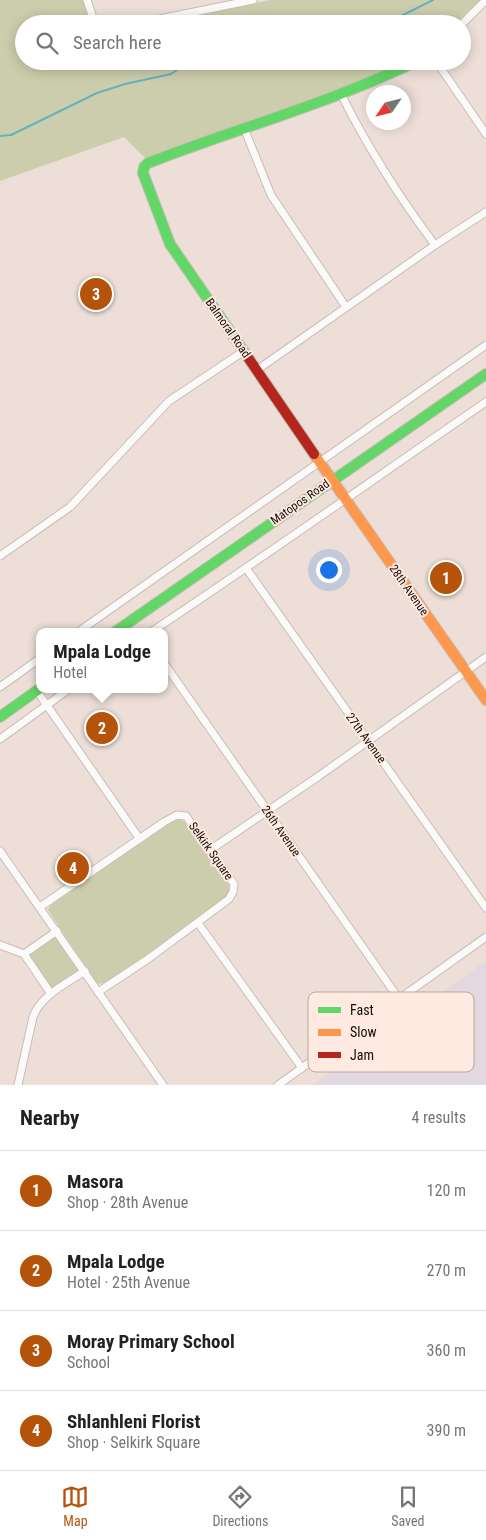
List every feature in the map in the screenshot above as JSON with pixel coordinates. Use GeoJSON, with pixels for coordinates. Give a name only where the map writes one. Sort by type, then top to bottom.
{"type":"FeatureCollection","features":[{"type":"Feature","properties":{"kind":"street"},"geometry":{"type":"LineString","coordinates":[[87,0],[92,15]]}},
{"type":"Feature","properties":{"kind":"street"},"geometry":{"type":"LineString","coordinates":[[179,15],[253,0]]}},
{"type":"Feature","properties":{"kind":"street"},"geometry":{"type":"LineString","coordinates":[[471,15],[486,0]]}},
{"type":"Feature","properties":{"kind":"street"},"geometry":{"type":"LineString","coordinates":[[346,307],[271,195],[244,128],[341,94],[401,70]]}},
{"type":"Feature","properties":{"kind":"street"},"geometry":{"type":"LineString","coordinates":[[442,70],[486,134]]}},
{"type":"Feature","properties":{"kind":"street"},"geometry":{"type":"LineString","coordinates":[[341,94],[370,151],[407,208],[435,245]]}},
{"type":"Feature","properties":{"kind":"street","name":"Balmoral Road"},"geometry":{"type":"LineString","coordinates":[[244,128],[148,163],[144,167],[143,173],[167,239],[332,480]]}},
{"type":"Feature","properties":{"kind":"street"},"geometry":{"type":"LineString","coordinates":[[258,370],[435,245],[486,212]]}},
{"type":"Feature","properties":{"kind":"street"},"geometry":{"type":"LineString","coordinates":[[84,628],[486,345]]}},
{"type":"Feature","properties":{"kind":"street"},"geometry":{"type":"LineString","coordinates":[[0,556],[70,507],[169,401],[244,351]]}},
{"type":"Feature","properties":{"kind":"street","name":"Matopos Road"},"geometry":{"type":"LineString","coordinates":[[121,628],[486,374]]}},
{"type":"Feature","properties":{"kind":"street"},"geometry":{"type":"LineString","coordinates":[[157,628],[296,532],[346,500],[486,402]]}},
{"type":"Feature","properties":{"kind":"street","name":"28th Avenue"},"geometry":{"type":"LineString","coordinates":[[332,480],[486,700]]}},
{"type":"Feature","properties":{"kind":"street","name":"27th Avenue"},"geometry":{"type":"LineString","coordinates":[[246,568],[486,908]]}},
{"type":"Feature","properties":{"kind":"street"},"geometry":{"type":"LineString","coordinates":[[210,850],[368,742],[486,657]]}},
{"type":"Feature","properties":{"kind":"street"},"geometry":{"type":"LineString","coordinates":[[0,686],[36,662]]}},
{"type":"Feature","properties":{"kind":"street","name":"26th Avenue"},"geometry":{"type":"LineString","coordinates":[[168,668],[393,992]]}},
{"type":"Feature","properties":{"kind":"street"},"geometry":{"type":"LineString","coordinates":[[0,717],[36,691]]}},
{"type":"Feature","properties":{"kind":"street"},"geometry":{"type":"LineString","coordinates":[[40,693],[140,838]]}},
{"type":"Feature","properties":{"kind":"street"},"geometry":{"type":"LineString","coordinates":[[0,739],[64,693]]}},
{"type":"Feature","properties":{"kind":"street","name":"Selkirk Square"},"geometry":{"type":"LineString","coordinates":[[40,907],[140,838],[182,814],[186,816],[234,884],[229,899],[198,923],[98,992]]}},
{"type":"Feature","properties":{"kind":"street"},"geometry":{"type":"LineString","coordinates":[[0,851],[163,1085]]}},
{"type":"Feature","properties":{"kind":"street"},"geometry":{"type":"LineString","coordinates":[[198,923],[302,1068]]}},
{"type":"Feature","properties":{"kind":"street"},"geometry":{"type":"LineString","coordinates":[[24,954],[57,931]]}},
{"type":"Feature","properties":{"kind":"street"},"geometry":{"type":"LineString","coordinates":[[410,992],[486,937]]}},
{"type":"Feature","properties":{"kind":"street"},"geometry":{"type":"LineString","coordinates":[[0,945],[24,954],[51,994]]}},
{"type":"Feature","properties":{"kind":"street"},"geometry":{"type":"LineString","coordinates":[[18,1085],[33,1017],[40,1004],[51,994],[85,971]]}},
{"type":"Feature","properties":{"kind":"street"},"geometry":{"type":"LineString","coordinates":[[278,1085],[308,1064]]}},
{"type":"Feature","properties":{"kind":"shaded area"},"geometry":{"type":"Polygon","coordinates":[[[486,961],[486,1085],[312,1085],[330,1072],[474,1072],[474,992],[442,992],[486,961]]]}},
{"type":"Feature","properties":{"kind":"green space"},"geometry":{"type":"Polygon","coordinates":[[[0,0],[84,0],[89,15],[15,15],[15,70],[385,70],[146,159],[124,137],[0,181],[0,0]]]}},
{"type":"Feature","properties":{"kind":"green space"},"geometry":{"type":"Polygon","coordinates":[[[270,0],[480,0],[464,15],[200,15],[270,0]]]}},
{"type":"Feature","properties":{"kind":"green space"},"geometry":{"type":"Polygon","coordinates":[[[180,819],[184,821],[229,885],[230,889],[227,897],[108,982],[97,984],[48,910],[51,905],[172,821],[180,819]]]}},
{"type":"Feature","properties":{"kind":"green space"},"geometry":{"type":"Polygon","coordinates":[[[56,935],[80,970],[51,990],[28,955],[56,935]]]}},
{"type":"Feature","properties":{"kind":"waterway"},"geometry":{"type":"LineString","coordinates":[[403,15],[433,0]]}},
{"type":"Feature","properties":{"kind":"waterway"},"geometry":{"type":"LineString","coordinates":[[0,136],[11,135],[97,93],[125,84],[171,74],[177,70]]}},
{"type":"Feature","properties":{"kind":"traffic: fast"},"geometry":{"type":"LineString","coordinates":[[249,359],[170,244],[143,173],[144,167],[148,163],[351,90],[397,70]]}},
{"type":"Feature","properties":{"kind":"traffic: fast"},"geometry":{"type":"LineString","coordinates":[[121,628],[486,374]]}},
{"type":"Feature","properties":{"kind":"traffic: fast"},"geometry":{"type":"LineString","coordinates":[[0,717],[36,691]]}},
{"type":"Feature","properties":{"kind":"traffic: slow"},"geometry":{"type":"LineString","coordinates":[[314,454],[486,700]]}},
{"type":"Feature","properties":{"kind":"traffic: jam"},"geometry":{"type":"LineString","coordinates":[[249,359],[314,454]]}},
{"type":"Feature","properties":{"kind":"place","name":"Moray Primary School"},"geometry":{"type":"Point","coordinates":[96,294]}},
{"type":"Feature","properties":{"kind":"place","name":"Masora"},"geometry":{"type":"Point","coordinates":[446,578]}},
{"type":"Feature","properties":{"kind":"place","name":"Mpala Lodge"},"geometry":{"type":"Point","coordinates":[102,728]}},
{"type":"Feature","properties":{"kind":"place","name":"Shlanhleni Florist"},"geometry":{"type":"Point","coordinates":[73,868]}}]}
